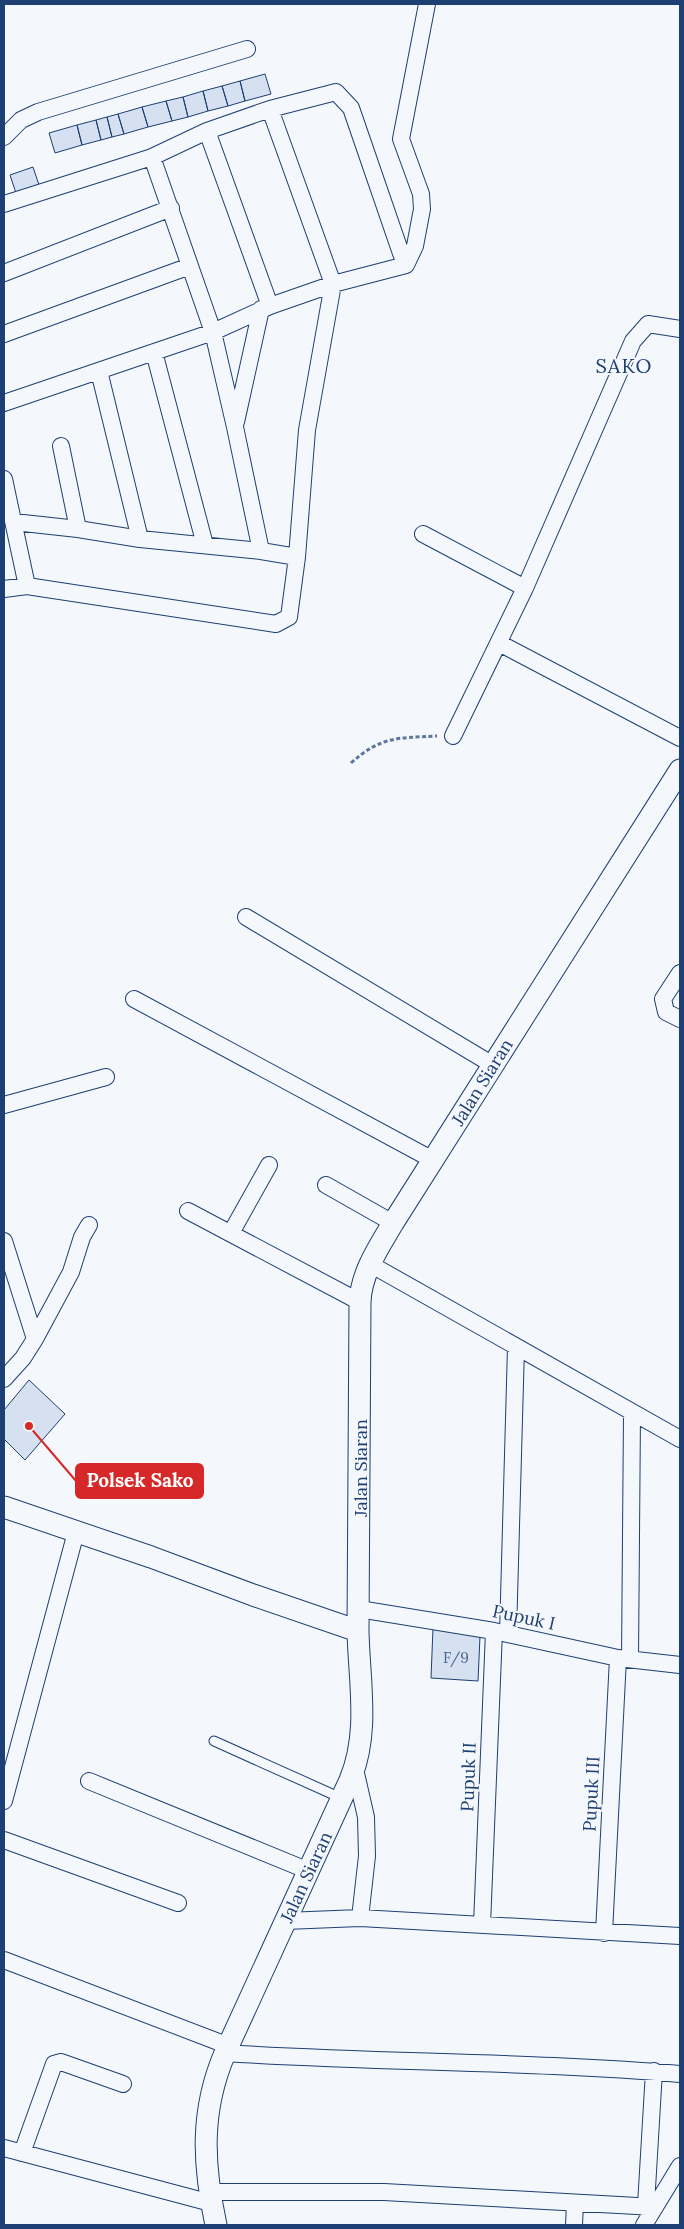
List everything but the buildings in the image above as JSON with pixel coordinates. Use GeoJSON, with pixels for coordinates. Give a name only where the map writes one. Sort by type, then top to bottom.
{"type":"FeatureCollection","features":[{"type":"Feature","properties":{"kind":"street"},"geometry":{"type":"LineString","coordinates":[[406,265],[415,246],[422,209],[421,194],[401,139],[427,4]]}},
{"type":"Feature","properties":{"kind":"street"},"geometry":{"type":"LineString","coordinates":[[4,137],[21,120],[38,112],[247,49]]}},
{"type":"Feature","properties":{"kind":"street"},"geometry":{"type":"LineString","coordinates":[[4,204],[152,157],[207,131],[270,109],[336,92],[351,108],[406,265]]}},
{"type":"Feature","properties":{"kind":"street"},"geometry":{"type":"LineString","coordinates":[[4,589],[27,586],[276,624],[289,618],[297,557],[307,430],[333,284],[270,109]]}},
{"type":"Feature","properties":{"kind":"street"},"geometry":{"type":"LineString","coordinates":[[207,131],[265,307],[236,427]]}},
{"type":"Feature","properties":{"kind":"street"},"geometry":{"type":"LineString","coordinates":[[152,157],[213,332],[236,427],[261,551]]}},
{"type":"Feature","properties":{"kind":"street"},"geometry":{"type":"LineString","coordinates":[[4,273],[171,208]]}},
{"type":"Feature","properties":{"kind":"street"},"geometry":{"type":"LineString","coordinates":[[4,403],[213,332],[265,307],[333,284],[406,265]]}},
{"type":"Feature","properties":{"kind":"street"},"geometry":{"type":"LineString","coordinates":[[4,334],[190,266]]}},
{"type":"Feature","properties":{"kind":"street"},"geometry":{"type":"LineString","coordinates":[[453,736],[525,588],[632,341],[648,324],[680,328]]}},
{"type":"Feature","properties":{"kind":"street"},"geometry":{"type":"LineString","coordinates":[[154,352],[205,545]]}},
{"type":"Feature","properties":{"kind":"street"},"geometry":{"type":"LineString","coordinates":[[99,371],[140,539]]}},
{"type":"Feature","properties":{"kind":"street"},"geometry":{"type":"LineString","coordinates":[[61,446],[78,529]]}},
{"type":"Feature","properties":{"kind":"street"},"geometry":{"type":"LineString","coordinates":[[4,479],[27,586]]}},
{"type":"Feature","properties":{"kind":"street"},"geometry":{"type":"LineString","coordinates":[[14,522],[78,529],[140,539],[261,551],[297,557]]}},
{"type":"Feature","properties":{"kind":"street"},"geometry":{"type":"LineString","coordinates":[[424,534],[525,588]]}},
{"type":"Feature","properties":{"kind":"street"},"geometry":{"type":"LineString","coordinates":[[499,643],[680,738]]}},
{"type":"Feature","properties":{"kind":"street","name":"Jalan Siaran"},"geometry":{"type":"LineString","coordinates":[[216,2225],[207,2169],[207,2121],[210,2097],[227,2050],[342,1799],[359,1753],[362,1726],[358,1631],[360,1302],[362,1283],[370,1264],[393,1223],[679,775]]}},
{"type":"Feature","properties":{"kind":"street"},"geometry":{"type":"LineString","coordinates":[[246,917],[493,1065]]}},
{"type":"Feature","properties":{"kind":"street"},"geometry":{"type":"LineString","coordinates":[[680,973],[663,1000],[666,1012],[680,1019]]}},
{"type":"Feature","properties":{"kind":"street"},"geometry":{"type":"LineString","coordinates":[[134,999],[433,1160]]}},
{"type":"Feature","properties":{"kind":"street"},"geometry":{"type":"LineString","coordinates":[[4,1105],[106,1077]]}},
{"type":"Feature","properties":{"kind":"street"},"geometry":{"type":"LineString","coordinates":[[231,1233],[268,1165]]}},
{"type":"Feature","properties":{"kind":"street"},"geometry":{"type":"LineString","coordinates":[[326,1185],[393,1223]]}},
{"type":"Feature","properties":{"kind":"street"},"geometry":{"type":"LineString","coordinates":[[188,1211],[360,1302]]}},
{"type":"Feature","properties":{"kind":"street"},"geometry":{"type":"LineString","coordinates":[[4,1379],[35,1339],[71,1272],[82,1237],[89,1225]]}},
{"type":"Feature","properties":{"kind":"street"},"geometry":{"type":"LineString","coordinates":[[4,1241],[35,1339]]}},
{"type":"Feature","properties":{"kind":"street"},"geometry":{"type":"LineString","coordinates":[[370,1264],[680,1439]]}},
{"type":"Feature","properties":{"kind":"street","name":"Pupuk II"},"geometry":{"type":"LineString","coordinates":[[482,1925],[501,1632],[516,1347]]}},
{"type":"Feature","properties":{"kind":"street","name":"Pupuk III"},"geometry":{"type":"LineString","coordinates":[[604,1933],[624,1659],[632,1413]]}},
{"type":"Feature","properties":{"kind":"street"},"geometry":{"type":"LineString","coordinates":[[4,1507],[358,1631]]}},
{"type":"Feature","properties":{"kind":"street"},"geometry":{"type":"LineString","coordinates":[[4,1801],[76,1532]]}},
{"type":"Feature","properties":{"kind":"street","name":"Pupuk I"},"geometry":{"type":"LineString","coordinates":[[359,1609],[501,1632],[624,1659],[680,1665]]}},
{"type":"Feature","properties":{"kind":"street"},"geometry":{"type":"LineString","coordinates":[[355,1768],[366,1818],[367,1856],[360,1918]]}},
{"type":"Feature","properties":{"kind":"street"},"geometry":{"type":"LineString","coordinates":[[89,1781],[309,1870]]}},
{"type":"Feature","properties":{"kind":"street"},"geometry":{"type":"LineString","coordinates":[[4,1840],[178,1903]]}},
{"type":"Feature","properties":{"kind":"street"},"geometry":{"type":"LineString","coordinates":[[285,1921],[360,1918],[680,1936]]}},
{"type":"Feature","properties":{"kind":"street"},"geometry":{"type":"LineString","coordinates":[[4,1960],[227,2050],[288,2057],[437,2060],[680,2074]]}},
{"type":"Feature","properties":{"kind":"street"},"geometry":{"type":"LineString","coordinates":[[22,2153],[54,2064],[61,2062],[123,2084]]}},
{"type":"Feature","properties":{"kind":"street"},"geometry":{"type":"LineString","coordinates":[[651,2206],[654,2071]]}},
{"type":"Feature","properties":{"kind":"street"},"geometry":{"type":"LineString","coordinates":[[4,2148],[210,2197],[384,2192],[651,2206]]}},
{"type":"Feature","properties":{"kind":"street"},"geometry":{"type":"LineString","coordinates":[[644,2225],[651,2206],[680,2166]]}},
{"type":"Feature","properties":{"kind":"street"},"geometry":{"type":"LineString","coordinates":[[574,2225],[575,2203]]}},
{"type":"Feature","properties":{"kind":"lane"},"geometry":{"type":"LineString","coordinates":[[214,1741],[342,1799]]}},
{"type":"Feature","properties":{"kind":"path"},"geometry":{"type":"LineString","coordinates":[[350,764],[365,750],[380,742],[453,736]]}},
{"type":"Feature","properties":{"kind":"place","name":"Polsek Sako"},"geometry":{"type":"Point","coordinates":[29,1426]}},
{"type":"Feature","properties":{"kind":"district","name":"SAKO"},"geometry":{"type":"Point","coordinates":[624,365]}}]}
